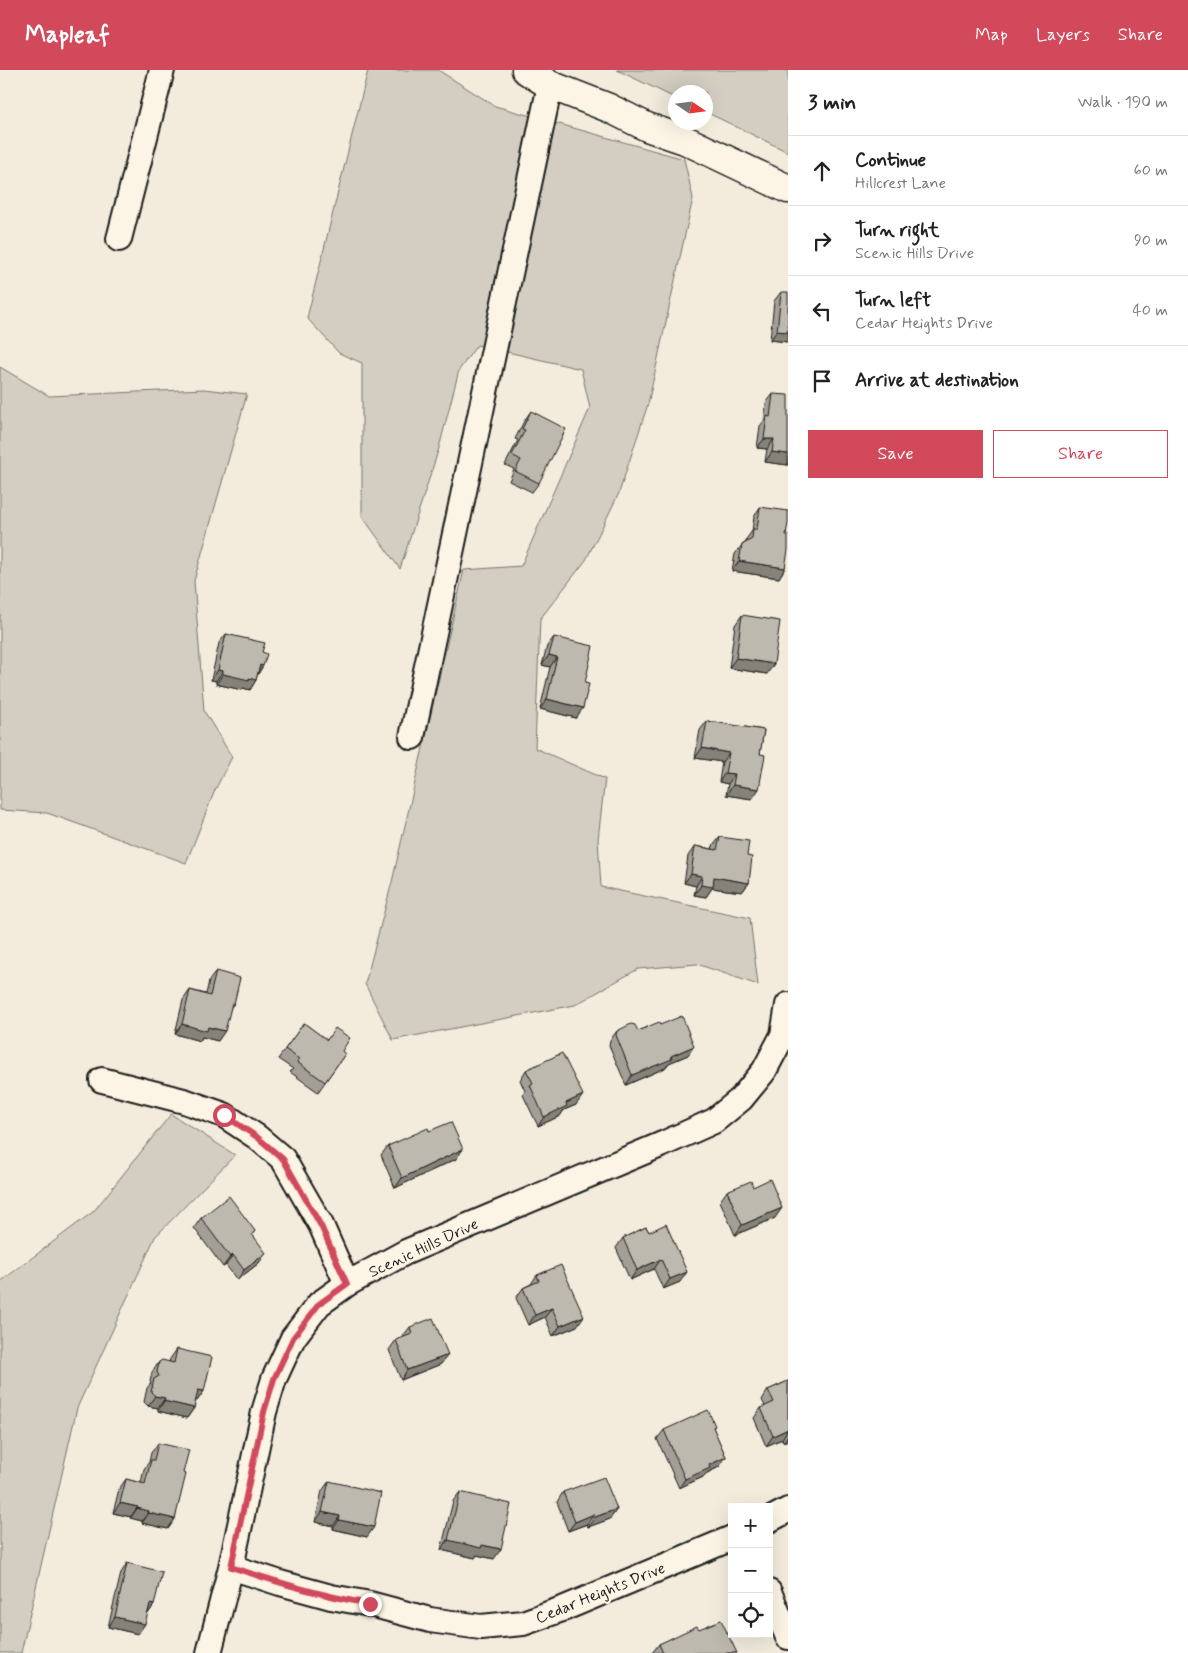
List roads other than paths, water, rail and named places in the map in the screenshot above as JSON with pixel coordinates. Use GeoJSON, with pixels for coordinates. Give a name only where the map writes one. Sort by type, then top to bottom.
{"type":"FeatureCollection","features":[{"type":"Feature","properties":{"kind":"street"},"geometry":{"type":"LineString","coordinates":[[119,239],[162,70]]}},
{"type":"Feature","properties":{"kind":"street"},"geometry":{"type":"LineString","coordinates":[[526,70],[550,85],[609,108],[647,126],[686,140],[788,189]]}},
{"type":"Feature","properties":{"kind":"street"},"geometry":{"type":"LineString","coordinates":[[412,737],[550,85]]}},
{"type":"Feature","properties":{"kind":"street","name":"Scenic Hills Drive"},"geometry":{"type":"LineString","coordinates":[[209,1653],[231,1567],[264,1412],[274,1379],[293,1338],[313,1310],[347,1284],[406,1252],[714,1121],[741,1098],[764,1071],[782,1034],[788,1005]]}},
{"type":"Feature","properties":{"kind":"street"},"geometry":{"type":"LineString","coordinates":[[102,1080],[184,1101],[224,1115],[263,1142],[283,1159],[321,1226],[347,1284]]}},
{"type":"Feature","properties":{"kind":"street"},"geometry":{"type":"LineString","coordinates":[[773,1518],[788,1510]]}},
{"type":"Feature","properties":{"kind":"street","name":"Cedar Heights Drive"},"geometry":{"type":"LineString","coordinates":[[231,1567],[331,1597],[370,1604],[430,1620],[481,1627],[522,1623],[565,1608],[728,1540]]}},
{"type":"Feature","properties":{"kind":"street"},"geometry":{"type":"LineString","coordinates":[[769,1593],[788,1637]]}}]}
